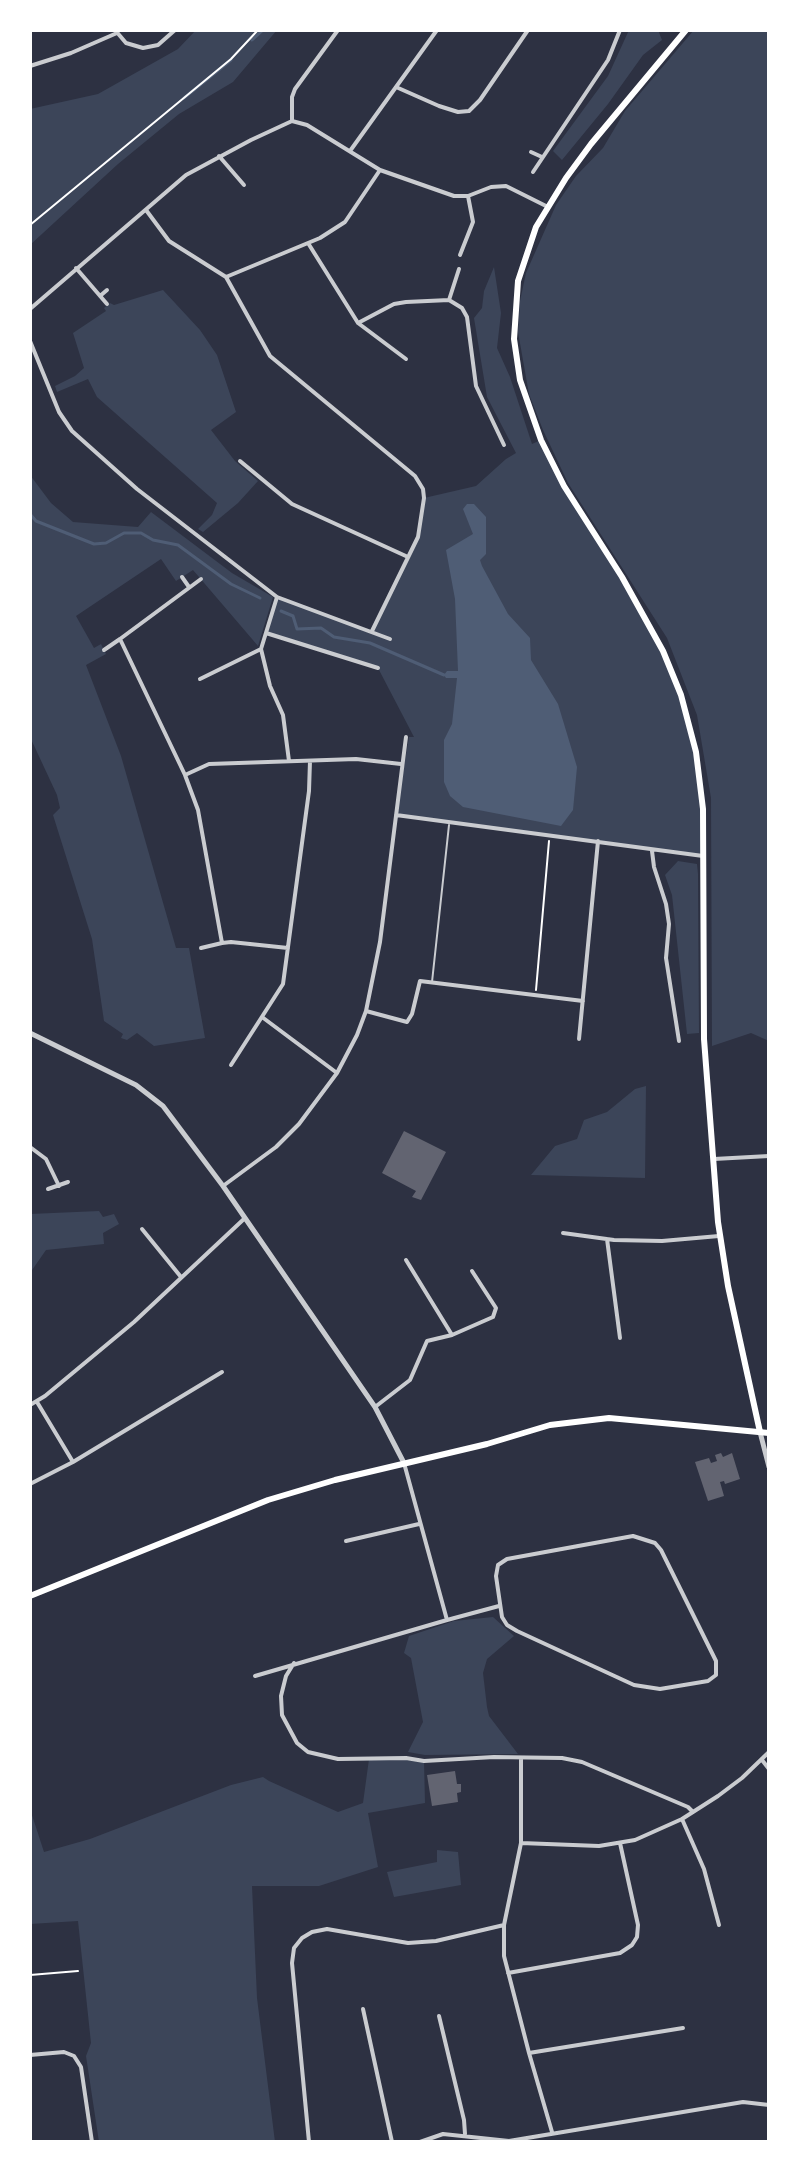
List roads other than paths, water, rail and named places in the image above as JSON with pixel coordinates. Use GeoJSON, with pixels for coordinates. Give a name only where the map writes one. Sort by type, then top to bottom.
{"type":"FeatureCollection","features":[{"type":"Feature","properties":{"kind":"main road"},"geometry":{"type":"LineString","coordinates":[[686,30],[601,131],[536,227],[518,281],[513,322],[515,355],[530,414],[552,465],[636,601],[663,651],[676,683],[696,752],[703,809],[704,1039],[719,1236],[760,1432]]}},
{"type":"Feature","properties":{"kind":"main road"},"geometry":{"type":"LineString","coordinates":[[30,1596],[268,1500],[575,1421],[609,1418],[769,1433]]}},
{"type":"Feature","properties":{"kind":"street"},"geometry":{"type":"LineString","coordinates":[[30,66],[71,53],[116,32],[132,46],[148,48],[163,42],[175,30]]}},
{"type":"Feature","properties":{"kind":"street"},"geometry":{"type":"LineString","coordinates":[[292,121],[295,89],[338,30]]}},
{"type":"Feature","properties":{"kind":"street"},"geometry":{"type":"LineString","coordinates":[[350,151],[437,30]]}},
{"type":"Feature","properties":{"kind":"street"},"geometry":{"type":"LineString","coordinates":[[396,87],[458,112],[469,111],[480,100],[528,30]]}},
{"type":"Feature","properties":{"kind":"street"},"geometry":{"type":"LineString","coordinates":[[533,172],[608,60],[620,30]]}},
{"type":"Feature","properties":{"kind":"street"},"geometry":{"type":"LineString","coordinates":[[30,309],[186,175],[292,121],[307,125],[380,170],[454,196],[468,196],[491,187],[506,186],[548,207]]}},
{"type":"Feature","properties":{"kind":"street"},"geometry":{"type":"LineString","coordinates":[[531,152],[542,157]]}},
{"type":"Feature","properties":{"kind":"street"},"geometry":{"type":"LineString","coordinates":[[219,156],[244,185]]}},
{"type":"Feature","properties":{"kind":"street"},"geometry":{"type":"LineString","coordinates":[[226,277],[308,243],[345,222],[380,170]]}},
{"type":"Feature","properties":{"kind":"street"},"geometry":{"type":"LineString","coordinates":[[460,255],[473,222],[468,196]]}},
{"type":"Feature","properties":{"kind":"street"},"geometry":{"type":"LineString","coordinates":[[146,210],[169,241],[226,277],[270,356],[415,476],[423,489],[418,537],[372,631]]}},
{"type":"Feature","properties":{"kind":"street"},"geometry":{"type":"LineString","coordinates":[[308,243],[358,323],[406,359]]}},
{"type":"Feature","properties":{"kind":"street"},"geometry":{"type":"LineString","coordinates":[[76,268],[107,304]]}},
{"type":"Feature","properties":{"kind":"street"},"geometry":{"type":"LineString","coordinates":[[449,300],[459,269]]}},
{"type":"Feature","properties":{"kind":"street"},"geometry":{"type":"LineString","coordinates":[[100,296],[107,290]]}},
{"type":"Feature","properties":{"kind":"street"},"geometry":{"type":"LineString","coordinates":[[358,323],[394,304],[449,300],[462,308],[467,317],[476,386],[504,445]]}},
{"type":"Feature","properties":{"kind":"street"},"geometry":{"type":"LineString","coordinates":[[30,341],[59,412],[72,431],[137,489],[277,597],[390,639]]}},
{"type":"Feature","properties":{"kind":"street"},"geometry":{"type":"LineString","coordinates":[[240,461],[292,504],[408,557]]}},
{"type":"Feature","properties":{"kind":"street"},"geometry":{"type":"LineString","coordinates":[[182,577],[189,587]]}},
{"type":"Feature","properties":{"kind":"street"},"geometry":{"type":"LineString","coordinates":[[104,650],[201,579]]}},
{"type":"Feature","properties":{"kind":"street"},"geometry":{"type":"LineString","coordinates":[[277,597],[261,649],[270,686],[283,715],[289,761]]}},
{"type":"Feature","properties":{"kind":"street"},"geometry":{"type":"LineString","coordinates":[[265,633],[378,668]]}},
{"type":"Feature","properties":{"kind":"street"},"geometry":{"type":"LineString","coordinates":[[120,639],[185,775],[198,810],[222,943]]}},
{"type":"Feature","properties":{"kind":"street"},"geometry":{"type":"LineString","coordinates":[[200,679],[261,649]]}},
{"type":"Feature","properties":{"kind":"street"},"geometry":{"type":"LineString","coordinates":[[223,1186],[276,1147],[299,1124],[337,1073],[357,1035],[366,1011],[380,942],[406,737]]}},
{"type":"Feature","properties":{"kind":"street"},"geometry":{"type":"LineString","coordinates":[[185,775],[209,764],[356,759],[401,764]]}},
{"type":"Feature","properties":{"kind":"street"},"geometry":{"type":"LineString","coordinates":[[231,1065],[283,984],[309,791],[310,761]]}},
{"type":"Feature","properties":{"kind":"street"},"geometry":{"type":"LineString","coordinates":[[396,815],[704,856]]}},
{"type":"Feature","properties":{"kind":"street"},"geometry":{"type":"LineString","coordinates":[[579,1039],[598,841]]}},
{"type":"Feature","properties":{"kind":"street"},"geometry":{"type":"LineString","coordinates":[[652,850],[669,924],[666,958],[679,1041]]}},
{"type":"Feature","properties":{"kind":"street"},"geometry":{"type":"LineString","coordinates":[[201,948],[231,942],[288,948]]}},
{"type":"Feature","properties":{"kind":"street"},"geometry":{"type":"LineString","coordinates":[[366,1011],[407,1022],[420,981],[583,1001]]}},
{"type":"Feature","properties":{"kind":"street"},"geometry":{"type":"LineString","coordinates":[[262,1017],[337,1073]]}},
{"type":"Feature","properties":{"kind":"street"},"geometry":{"type":"LineString","coordinates":[[30,1033],[136,1085],[163,1106],[223,1186],[375,1407],[404,1463],[447,1620]]}},
{"type":"Feature","properties":{"kind":"street"},"geometry":{"type":"LineString","coordinates":[[30,1147],[46,1159],[59,1186]]}},
{"type":"Feature","properties":{"kind":"street"},"geometry":{"type":"LineString","coordinates":[[714,1159],[769,1156]]}},
{"type":"Feature","properties":{"kind":"street"},"geometry":{"type":"LineString","coordinates":[[48,1189],[68,1182]]}},
{"type":"Feature","properties":{"kind":"street"},"geometry":{"type":"LineString","coordinates":[[30,1405],[134,1322],[245,1218]]}},
{"type":"Feature","properties":{"kind":"street"},"geometry":{"type":"LineString","coordinates":[[142,1229],[181,1277]]}},
{"type":"Feature","properties":{"kind":"street"},"geometry":{"type":"LineString","coordinates":[[563,1233],[607,1239],[662,1241],[719,1236]]}},
{"type":"Feature","properties":{"kind":"street"},"geometry":{"type":"LineString","coordinates":[[607,1239],[620,1338]]}},
{"type":"Feature","properties":{"kind":"street"},"geometry":{"type":"LineString","coordinates":[[406,1260],[452,1335]]}},
{"type":"Feature","properties":{"kind":"street"},"geometry":{"type":"LineString","coordinates":[[375,1407],[410,1380],[427,1341],[452,1335],[493,1317],[496,1308],[472,1271]]}},
{"type":"Feature","properties":{"kind":"street"},"geometry":{"type":"LineString","coordinates":[[30,1484],[73,1462],[222,1372]]}},
{"type":"Feature","properties":{"kind":"street"},"geometry":{"type":"LineString","coordinates":[[37,1402],[73,1462]]}},
{"type":"Feature","properties":{"kind":"street"},"geometry":{"type":"LineString","coordinates":[[760,1432],[769,1467]]}},
{"type":"Feature","properties":{"kind":"street"},"geometry":{"type":"LineString","coordinates":[[346,1541],[419,1524]]}},
{"type":"Feature","properties":{"kind":"street"},"geometry":{"type":"LineString","coordinates":[[633,1536],[647,1540],[661,1550],[716,1661],[716,1675],[708,1681],[660,1689],[634,1685],[517,1631],[507,1625],[499,1606],[496,1576],[498,1565],[507,1559],[633,1536]]}},
{"type":"Feature","properties":{"kind":"street"},"geometry":{"type":"LineString","coordinates":[[255,1676],[499,1606]]}},
{"type":"Feature","properties":{"kind":"street"},"geometry":{"type":"LineString","coordinates":[[294,1663],[283,1686],[282,1715],[297,1743],[308,1752],[338,1759],[562,1758],[582,1762],[688,1807],[693,1812]]}},
{"type":"Feature","properties":{"kind":"street"},"geometry":{"type":"LineString","coordinates":[[521,1843],[599,1846],[620,1843],[682,1819],[742,1778],[769,1752]]}},
{"type":"Feature","properties":{"kind":"street"},"geometry":{"type":"LineString","coordinates":[[521,1758],[521,1843],[504,1925],[504,1956],[552,2132]]}},
{"type":"Feature","properties":{"kind":"street"},"geometry":{"type":"LineString","coordinates":[[762,1760],[769,1769]]}},
{"type":"Feature","properties":{"kind":"street"},"geometry":{"type":"LineString","coordinates":[[682,1819],[704,1869],[719,1925]]}},
{"type":"Feature","properties":{"kind":"street"},"geometry":{"type":"LineString","coordinates":[[508,1973],[620,1953],[632,1945],[637,1937],[638,1925],[620,1843]]}},
{"type":"Feature","properties":{"kind":"street"},"geometry":{"type":"LineString","coordinates":[[716,1915],[726,1912]]}},
{"type":"Feature","properties":{"kind":"street"},"geometry":{"type":"LineString","coordinates":[[309,2142],[292,1963],[294,1948],[302,1938],[327,1929],[408,1943],[436,1941],[504,1925]]}},
{"type":"Feature","properties":{"kind":"street"},"geometry":{"type":"LineString","coordinates":[[363,2009],[392,2142]]}},
{"type":"Feature","properties":{"kind":"street"},"geometry":{"type":"LineString","coordinates":[[439,2016],[465,2135]]}},
{"type":"Feature","properties":{"kind":"street"},"geometry":{"type":"LineString","coordinates":[[529,2053],[683,2028]]}},
{"type":"Feature","properties":{"kind":"street"},"geometry":{"type":"LineString","coordinates":[[30,2055],[64,2052],[74,2056],[81,2067],[92,2142]]}},
{"type":"Feature","properties":{"kind":"street"},"geometry":{"type":"LineString","coordinates":[[420,2142],[443,2134],[509,2142],[552,2132],[743,2102],[769,2105]]}},
{"type":"Feature","properties":{"kind":"lane"},"geometry":{"type":"LineString","coordinates":[[432,983],[450,824]]}},
{"type":"Feature","properties":{"kind":"waterway"},"geometry":{"type":"LineString","coordinates":[[252,40],[263,30]]}},
{"type":"Feature","properties":{"kind":"waterway"},"geometry":{"type":"LineString","coordinates":[[184,98],[231,60]]}},
{"type":"Feature","properties":{"kind":"waterway"},"geometry":{"type":"LineString","coordinates":[[30,514],[36,521],[94,544],[106,543],[124,533],[141,533],[153,540],[178,545],[231,584],[260,598]]}},
{"type":"Feature","properties":{"kind":"waterway"},"geometry":{"type":"LineString","coordinates":[[281,611],[293,616],[297,629],[321,628],[334,637],[370,643],[444,675]]}}]}
